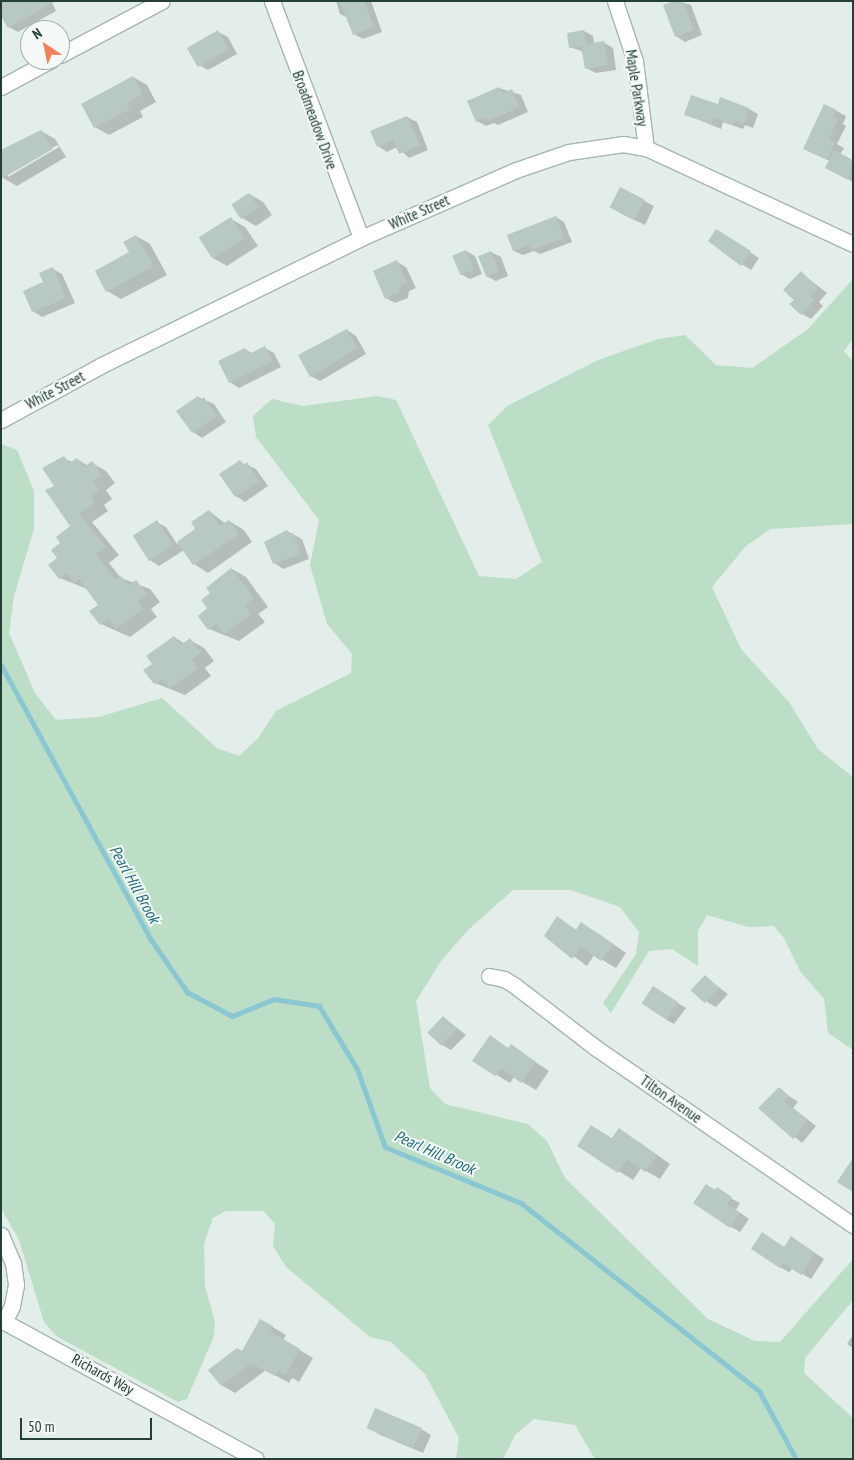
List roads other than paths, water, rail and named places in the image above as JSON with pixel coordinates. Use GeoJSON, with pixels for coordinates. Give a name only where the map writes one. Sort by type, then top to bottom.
{"type":"FeatureCollection","features":[{"type":"Feature","properties":{"kind":"street"},"geometry":{"type":"LineString","coordinates":[[70,51],[162,1]]}},
{"type":"Feature","properties":{"kind":"street","name":"Broadmeadow Drive"},"geometry":{"type":"LineString","coordinates":[[272,1],[361,238]]}},
{"type":"Feature","properties":{"kind":"street","name":"Maple Parkway"},"geometry":{"type":"LineString","coordinates":[[615,1],[635,61],[646,148]]}},
{"type":"Feature","properties":{"kind":"street"},"geometry":{"type":"LineString","coordinates":[[1,87],[33,70]]}},
{"type":"Feature","properties":{"kind":"street","name":"White Street"},"geometry":{"type":"LineString","coordinates":[[1,420],[102,365],[361,238],[516,170],[570,152],[623,144],[646,148],[853,244]]}},
{"type":"Feature","properties":{"kind":"street","name":"Tilton Avenue"},"geometry":{"type":"LineString","coordinates":[[489,976],[504,979],[514,985],[596,1048],[853,1225]]}},
{"type":"Feature","properties":{"kind":"street"},"geometry":{"type":"LineString","coordinates":[[1,1235],[13,1264],[16,1285],[12,1306],[3,1321]]}},
{"type":"Feature","properties":{"kind":"street","name":"Richards Way"},"geometry":{"type":"LineString","coordinates":[[3,1321],[256,1459]]}},
{"type":"Feature","properties":{"kind":"waterway","name":"Pearl Hill Brook"},"geometry":{"type":"LineString","coordinates":[[1,665],[149,937],[187,992],[232,1016],[274,999],[319,1006],[357,1069],[385,1147],[521,1203],[759,1391],[796,1459]]}}]}
